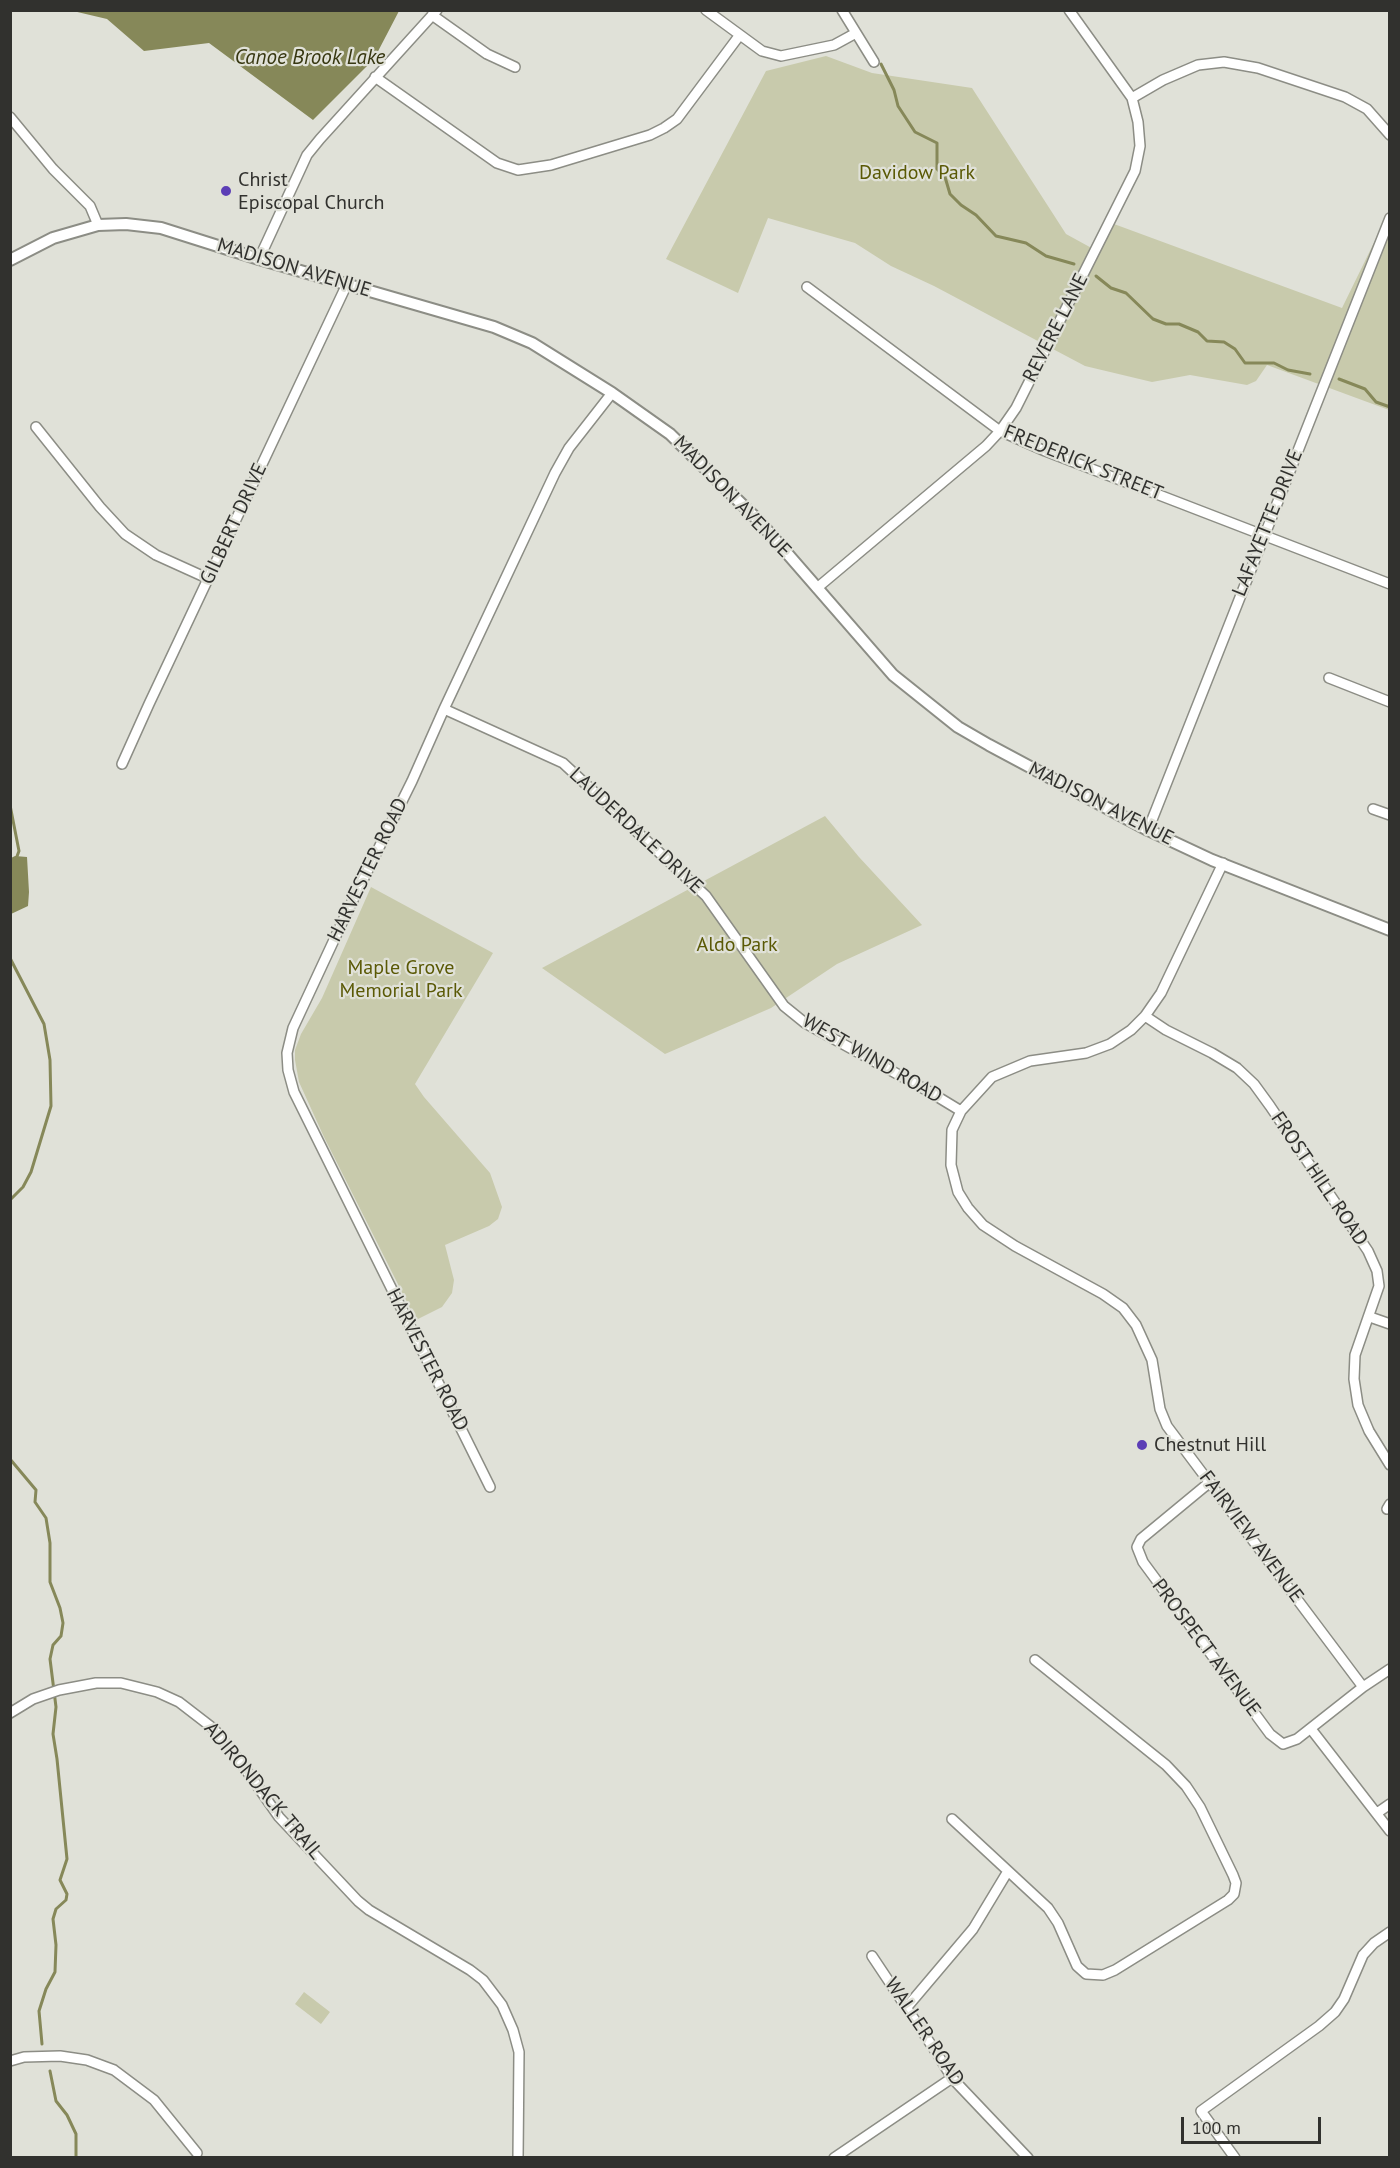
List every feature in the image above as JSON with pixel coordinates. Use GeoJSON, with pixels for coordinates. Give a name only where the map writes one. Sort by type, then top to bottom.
{"type":"FeatureCollection","features":[{"type":"Feature","properties":{"kind":"street"},"geometry":{"type":"LineString","coordinates":[[706,10],[762,51],[781,56],[834,45],[856,33]]}},
{"type":"Feature","properties":{"kind":"street"},"geometry":{"type":"LineString","coordinates":[[842,10],[874,62]]}},
{"type":"Feature","properties":{"kind":"street","name":"REVERE LANE"},"geometry":{"type":"LineString","coordinates":[[817,588],[986,447],[1000,431],[1016,408],[1135,171],[1140,146],[1138,122],[1132,98],[1069,10]]}},
{"type":"Feature","properties":{"kind":"street"},"geometry":{"type":"LineString","coordinates":[[259,259],[307,155],[434,13],[487,54],[515,67]]}},
{"type":"Feature","properties":{"kind":"street"},"geometry":{"type":"LineString","coordinates":[[375,77],[497,163],[518,170],[551,165],[650,135],[664,128],[677,119],[739,36]]}},
{"type":"Feature","properties":{"kind":"street"},"geometry":{"type":"LineString","coordinates":[[1132,98],[1163,80],[1198,64],[1224,62],[1258,68],[1346,97],[1367,109],[1389,135]]}},
{"type":"Feature","properties":{"kind":"street"},"geometry":{"type":"LineString","coordinates":[[10,117],[53,170],[90,206],[98,225]]}},
{"type":"Feature","properties":{"kind":"street","name":"LAFAYETTE DRIVE"},"geometry":{"type":"LineString","coordinates":[[1148,830],[1389,218]]}},
{"type":"Feature","properties":{"kind":"street","name":"MADISON AVENUE"},"geometry":{"type":"LineString","coordinates":[[10,260],[53,238],[98,225],[126,224],[160,228],[494,327],[532,344],[612,393],[670,434],[759,521],[893,675],[958,727],[1148,830],[1212,860],[1389,930]]}},
{"type":"Feature","properties":{"kind":"street","name":"GILBERT DRIVE"},"geometry":{"type":"LineString","coordinates":[[122,764],[347,284]]}},
{"type":"Feature","properties":{"kind":"street","name":"FREDERICK STREET"},"geometry":{"type":"LineString","coordinates":[[807,287],[1000,431],[1045,451],[1389,584]]}},
{"type":"Feature","properties":{"kind":"street","name":"HARVESTER ROAD"},"geometry":{"type":"LineString","coordinates":[[490,1487],[299,1102],[288,1070],[287,1053],[293,1028],[412,781],[555,474],[569,448],[612,393]]}},
{"type":"Feature","properties":{"kind":"street"},"geometry":{"type":"LineString","coordinates":[[36,427],[99,507],[125,534],[156,555],[209,579]]}},
{"type":"Feature","properties":{"kind":"street"},"geometry":{"type":"LineString","coordinates":[[1329,678],[1389,702]]}},
{"type":"Feature","properties":{"kind":"street","name":"LAUDERDALE DRIVE"},"geometry":{"type":"LineString","coordinates":[[444,709],[563,763],[706,896],[784,1006]]}},
{"type":"Feature","properties":{"kind":"street"},"geometry":{"type":"LineString","coordinates":[[1373,808],[1389,815]]}},
{"type":"Feature","properties":{"kind":"street","name":"FAIRVIEW AVENUE"},"geometry":{"type":"LineString","coordinates":[[1223,863],[1161,993],[1145,1016],[1131,1030],[1110,1044],[1086,1053],[1030,1061],[992,1077],[961,1111],[952,1130],[951,1165],[958,1192],[983,1226],[1102,1294],[1123,1308],[1136,1324],[1152,1360],[1160,1409],[1167,1426],[1363,1687]]}},
{"type":"Feature","properties":{"kind":"street","name":"WEST WIND ROAD"},"geometry":{"type":"LineString","coordinates":[[784,1006],[805,1023],[961,1111]]}},
{"type":"Feature","properties":{"kind":"street","name":"FROST HILL ROAD"},"geometry":{"type":"LineString","coordinates":[[1145,1016],[1166,1030],[1237,1068],[1270,1106],[1368,1251],[1377,1271],[1379,1286],[1355,1355],[1354,1379],[1358,1405],[1369,1431],[1389,1465]]}},
{"type":"Feature","properties":{"kind":"street"},"geometry":{"type":"LineString","coordinates":[[1370,1317],[1389,1324]]}},
{"type":"Feature","properties":{"kind":"street","name":"PROSPECT AVENUE"},"geometry":{"type":"LineString","coordinates":[[1210,1482],[1141,1539],[1137,1547],[1143,1562],[1270,1734],[1283,1743],[1298,1739],[1311,1730]]}},
{"type":"Feature","properties":{"kind":"street"},"geometry":{"type":"LineString","coordinates":[[952,1819],[1054,1915],[1086,1974],[1103,1975],[1115,1970],[1228,1900],[1234,1894],[1236,1883],[1233,1875],[1200,1807],[1186,1786],[1166,1765],[1035,1660]]}},
{"type":"Feature","properties":{"kind":"street"},"geometry":{"type":"LineString","coordinates":[[1389,1669],[1363,1687],[1311,1730],[1389,1831]]}},
{"type":"Feature","properties":{"kind":"street","name":"ADIRONDACK TRAIL"},"geometry":{"type":"LineString","coordinates":[[10,1713],[45,1694],[59,1690],[96,1683],[121,1683],[157,1692],[189,1709],[214,1729],[236,1754],[279,1817],[358,1900],[369,1910],[457,1961],[483,1980],[502,2005],[513,2030],[519,2052],[518,2157]]}},
{"type":"Feature","properties":{"kind":"street"},"geometry":{"type":"LineString","coordinates":[[1377,1813],[1389,1804]]}},
{"type":"Feature","properties":{"kind":"street"},"geometry":{"type":"LineString","coordinates":[[907,2007],[973,1929],[1008,1871]]}},
{"type":"Feature","properties":{"kind":"street"},"geometry":{"type":"LineString","coordinates":[[1235,2157],[1200,2111],[1319,2026],[1335,2012],[1344,1999],[1363,1956],[1374,1943],[1389,1932]]}},
{"type":"Feature","properties":{"kind":"street","name":"WALLER ROAD"},"geometry":{"type":"LineString","coordinates":[[872,1956],[952,2078],[1028,2157]]}},
{"type":"Feature","properties":{"kind":"street"},"geometry":{"type":"LineString","coordinates":[[10,2061],[24,2057],[60,2056],[87,2060],[114,2070],[154,2100],[196,2153]]}},
{"type":"Feature","properties":{"kind":"street"},"geometry":{"type":"LineString","coordinates":[[834,2157],[952,2078]]}},
{"type":"Feature","properties":{"kind":"green space","name":"Davidow Park"},"geometry":{"type":"Polygon","coordinates":[[[826,56],[872,73],[972,88],[1066,234],[1097,251],[1114,224],[1342,308],[1387,216],[1389,217],[1389,410],[1267,365],[1256,381],[1247,385],[1190,375],[1152,382],[1085,366],[934,286],[891,266],[855,243],[768,218],[738,293],[666,259],[766,71],[826,56]]]}},
{"type":"Feature","properties":{"kind":"green space","name":"Aldo Park"},"geometry":{"type":"Polygon","coordinates":[[[825,816],[859,857],[922,925],[837,964],[771,1008],[665,1054],[542,968],[825,816]]]}},
{"type":"Feature","properties":{"kind":"green space","name":"Maple Grove Memorial Park"},"geometry":{"type":"Polygon","coordinates":[[[371,887],[493,953],[415,1084],[490,1173],[502,1207],[498,1219],[489,1226],[445,1245],[454,1280],[452,1293],[442,1307],[416,1320],[324,1137],[299,1082],[295,1060],[295,1050],[301,1034],[322,998],[371,887]]]}},
{"type":"Feature","properties":{"kind":"green space"},"geometry":{"type":"Polygon","coordinates":[[[304,1992],[330,2012],[321,2024],[295,2004],[304,1992]]]}},
{"type":"Feature","properties":{"kind":"water","name":"Canoe Brook Lake"},"geometry":{"type":"Polygon","coordinates":[[[73,11],[399,11],[374,59],[313,120],[209,43],[144,51],[107,19],[73,11]]]}},
{"type":"Feature","properties":{"kind":"water"},"geometry":{"type":"Polygon","coordinates":[[[27,857],[29,892],[28,906],[11,914],[11,858],[27,857]]]}},
{"type":"Feature","properties":{"kind":"waterway"},"geometry":{"type":"LineString","coordinates":[[881,64],[894,90],[898,106],[915,132],[937,143],[937,169],[945,177],[950,194],[976,215],[996,236],[1026,243],[1046,256],[1074,264]]}},
{"type":"Feature","properties":{"kind":"waterway"},"geometry":{"type":"LineString","coordinates":[[1096,276],[1111,288],[1126,293],[1153,319],[1166,324],[1179,324],[1198,332],[1207,341],[1224,342],[1235,349],[1245,363],[1274,363],[1288,370],[1310,374]]}},
{"type":"Feature","properties":{"kind":"waterway"},"geometry":{"type":"LineString","coordinates":[[1339,379],[1365,389],[1376,402],[1390,407]]}},
{"type":"Feature","properties":{"kind":"waterway"},"geometry":{"type":"LineString","coordinates":[[10,805],[19,851],[16,859]]}},
{"type":"Feature","properties":{"kind":"waterway"},"geometry":{"type":"LineString","coordinates":[[10,958],[44,1024],[50,1060],[51,1106],[31,1172],[23,1187],[10,1200]]}},
{"type":"Feature","properties":{"kind":"waterway"},"geometry":{"type":"LineString","coordinates":[[10,1459],[36,1490],[35,1502],[46,1518],[50,1543],[50,1582],[63,1623],[61,1636],[53,1645],[50,1659],[56,1707],[53,1734],[67,1859],[60,1880],[67,1894],[66,1900],[56,1909],[53,1919],[56,1945],[55,1972],[46,1989],[39,2011],[42,2044]]}},
{"type":"Feature","properties":{"kind":"waterway"},"geometry":{"type":"LineString","coordinates":[[50,2071],[56,2101],[67,2115],[76,2134],[76,2158]]}},
{"type":"Feature","properties":{"kind":"place","name":"Christ Episcopal Church"},"geometry":{"type":"Point","coordinates":[226,191]}},
{"type":"Feature","properties":{"kind":"place","name":"Chestnut Hill"},"geometry":{"type":"Point","coordinates":[1142,1445]}}]}
